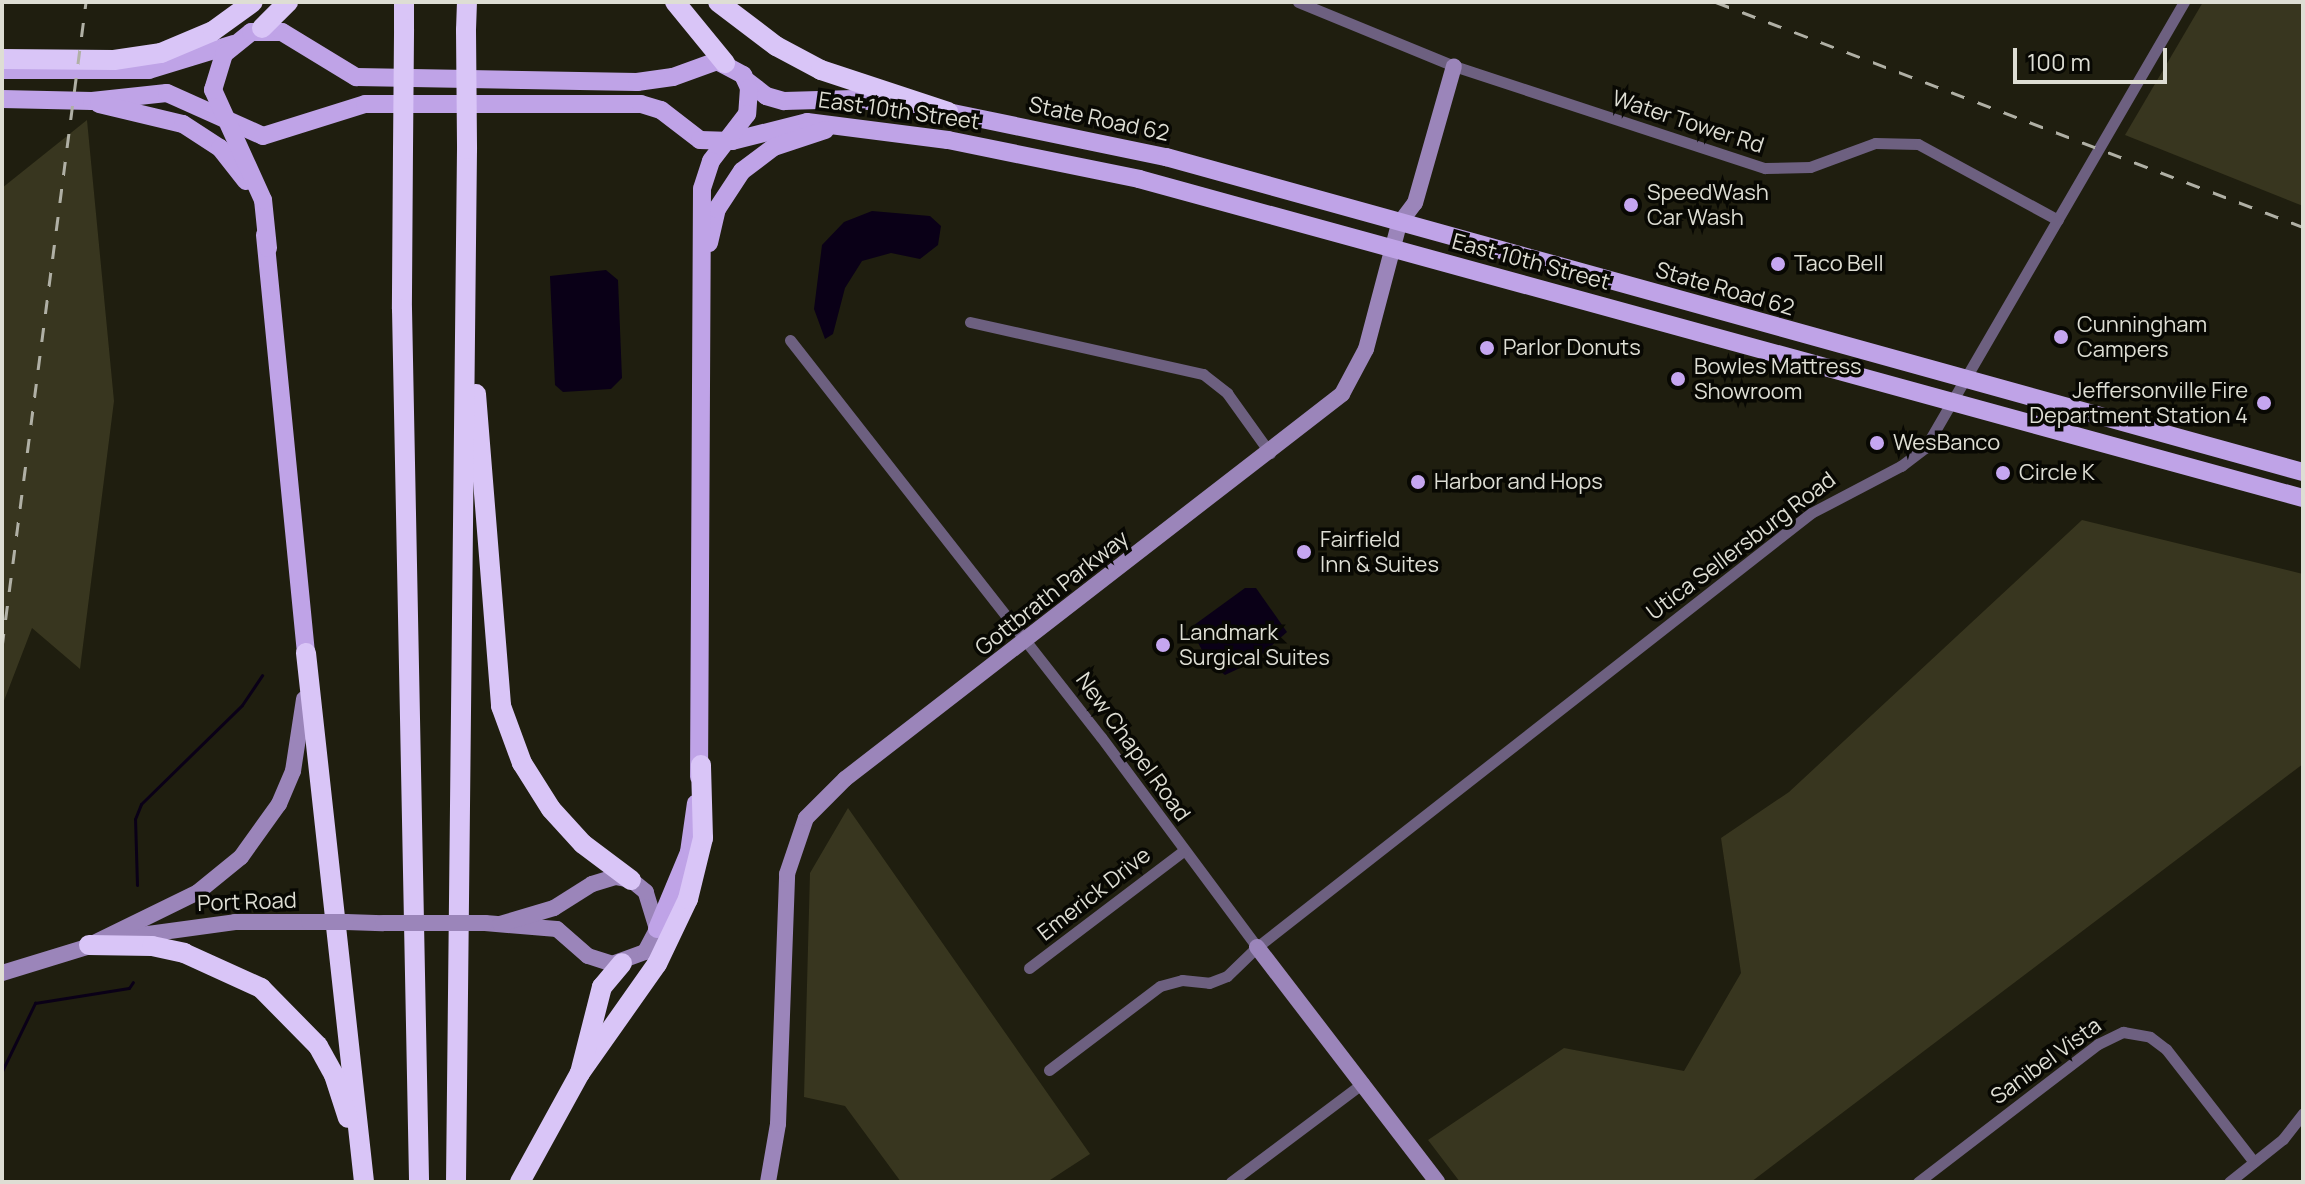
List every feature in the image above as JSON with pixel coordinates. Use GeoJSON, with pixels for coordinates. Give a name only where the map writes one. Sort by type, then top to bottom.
{"type":"FeatureCollection","features":[{"type":"Feature","properties":{"kind":"highway"},"geometry":{"type":"LineString","coordinates":[[2,59],[114,60],[150,56],[203,37],[253,2]]}},
{"type":"Feature","properties":{"kind":"highway"},"geometry":{"type":"LineString","coordinates":[[262,28],[288,2]]}},
{"type":"Feature","properties":{"kind":"highway"},"geometry":{"type":"LineString","coordinates":[[404,2],[402,325],[419,1182]]}},
{"type":"Feature","properties":{"kind":"highway"},"geometry":{"type":"LineString","coordinates":[[456,1182],[467,2]]}},
{"type":"Feature","properties":{"kind":"highway"},"geometry":{"type":"LineString","coordinates":[[675,2],[725,63]]}},
{"type":"Feature","properties":{"kind":"highway"},"geometry":{"type":"LineString","coordinates":[[718,2],[776,46],[821,70],[948,112]]}},
{"type":"Feature","properties":{"kind":"highway"},"geometry":{"type":"LineString","coordinates":[[465,290],[501,706],[522,763],[551,809],[583,844],[631,880]]}},
{"type":"Feature","properties":{"kind":"highway"},"geometry":{"type":"LineString","coordinates":[[306,653],[364,1175]]}},
{"type":"Feature","properties":{"kind":"highway"},"geometry":{"type":"LineString","coordinates":[[520,1182],[580,1073],[662,956],[688,899],[703,838],[701,765]]}},
{"type":"Feature","properties":{"kind":"highway"},"geometry":{"type":"LineString","coordinates":[[89,945],[152,946],[184,953],[261,988],[301,1026],[334,1075],[364,1175]]}},
{"type":"Feature","properties":{"kind":"highway"},"geometry":{"type":"LineString","coordinates":[[580,1073],[602,987],[622,963]]}},
{"type":"Feature","properties":{"kind":"main road"},"geometry":{"type":"LineString","coordinates":[[2,70],[149,70],[234,44],[262,28],[291,36],[356,77],[637,82],[725,63]]}},
{"type":"Feature","properties":{"kind":"main road"},"geometry":{"type":"LineString","coordinates":[[234,44],[220,61],[214,81],[222,116],[263,200],[306,653]]}},
{"type":"Feature","properties":{"kind":"main road","name":"East 10th Street"},"geometry":{"type":"LineString","coordinates":[[725,63],[766,96],[784,101],[854,99],[948,112]]}},
{"type":"Feature","properties":{"kind":"main road"},"geometry":{"type":"LineString","coordinates":[[657,929],[689,852],[701,765],[703,180],[747,114],[747,81]]}},
{"type":"Feature","properties":{"kind":"main road"},"geometry":{"type":"LineString","coordinates":[[2,99],[92,101],[167,93],[263,136],[365,104],[641,104],[661,110],[700,140],[731,140]]}},
{"type":"Feature","properties":{"kind":"main road"},"geometry":{"type":"LineString","coordinates":[[92,101],[183,124],[220,148],[248,183],[268,248]]}},
{"type":"Feature","properties":{"kind":"main road","name":"State Road 62"},"geometry":{"type":"LineString","coordinates":[[948,112],[1166,157],[1966,382],[2303,472]]}},
{"type":"Feature","properties":{"kind":"main road","name":"East 10th Street"},"geometry":{"type":"LineString","coordinates":[[731,140],[791,123],[860,126],[1126,176],[2303,498]]}},
{"type":"Feature","properties":{"kind":"main road"},"geometry":{"type":"LineString","coordinates":[[705,255],[725,194],[758,157],[796,137],[860,126]]}},
{"type":"Feature","properties":{"kind":"street","name":"Water Tower Rd"},"geometry":{"type":"LineString","coordinates":[[1298,2],[1454,66],[1765,168],[1810,167],[1875,143],[1918,144],[2058,220]]}},
{"type":"Feature","properties":{"kind":"street","name":"Utica Sellersburg Road"},"geometry":{"type":"LineString","coordinates":[[1049,1070],[1160,986],[1182,980],[1219,982],[1257,947],[1811,513],[1916,457],[1956,403],[2184,2]]}},
{"type":"Feature","properties":{"kind":"street","name":"Gottbrath Parkway"},"geometry":{"type":"LineString","coordinates":[[768,1182],[778,1124],[787,874],[806,818],[845,779],[1270,453],[1342,394],[1356,374],[1399,224],[1415,203],[1454,66]]}},
{"type":"Feature","properties":{"kind":"street"},"geometry":{"type":"LineString","coordinates":[[970,322],[1203,374],[1227,393],[1270,453]]}},
{"type":"Feature","properties":{"kind":"street","name":"New Chapel Road"},"geometry":{"type":"LineString","coordinates":[[790,340],[1027,641],[1183,851],[1364,1082],[1437,1182]]}},
{"type":"Feature","properties":{"kind":"street"},"geometry":{"type":"LineString","coordinates":[[89,945],[198,892],[260,834],[279,804],[301,740],[306,653]]}},
{"type":"Feature","properties":{"kind":"street","name":"Emerick Drive"},"geometry":{"type":"LineString","coordinates":[[1029,968],[1183,851]]}},
{"type":"Feature","properties":{"kind":"street"},"geometry":{"type":"LineString","coordinates":[[603,879],[631,880],[652,901],[657,929],[645,952],[622,963],[596,960],[557,929],[492,923],[554,908],[603,879]]}},
{"type":"Feature","properties":{"kind":"street","name":"Port Road"},"geometry":{"type":"LineString","coordinates":[[2,973],[89,945],[201,925],[492,923]]}},
{"type":"Feature","properties":{"kind":"street","name":"Sanibel Vista"},"geometry":{"type":"LineString","coordinates":[[1918,1182],[2098,1044],[2123,1032],[2150,1037],[2166,1049],[2254,1162]]}},
{"type":"Feature","properties":{"kind":"street"},"geometry":{"type":"LineString","coordinates":[[1231,1182],[1364,1082]]}},
{"type":"Feature","properties":{"kind":"street"},"geometry":{"type":"LineString","coordinates":[[2229,1182],[2283,1139],[2303,1113]]}},
{"type":"Feature","properties":{"kind":"shaded area"},"geometry":{"type":"Polygon","coordinates":[[[2203,2],[2303,3],[2303,206],[2125,135],[2203,2]]]}},
{"type":"Feature","properties":{"kind":"shaded area"},"geometry":{"type":"Polygon","coordinates":[[[87,120],[114,401],[80,669],[32,628],[2,706],[2,188],[87,120]]]}},
{"type":"Feature","properties":{"kind":"shaded area"},"geometry":{"type":"Polygon","coordinates":[[[872,211],[930,216],[941,226],[938,245],[920,259],[891,253],[862,261],[845,288],[833,334],[825,339],[814,309],[822,245],[844,222],[872,211]]]}},
{"type":"Feature","properties":{"kind":"shaded area"},"geometry":{"type":"Polygon","coordinates":[[[606,270],[618,280],[622,378],[611,389],[563,392],[555,385],[550,276],[606,270]]]}},
{"type":"Feature","properties":{"kind":"shaded area"},"geometry":{"type":"Polygon","coordinates":[[[2082,520],[2303,574],[2303,764],[1751,1182],[1460,1182],[1428,1140],[1564,1048],[1684,1071],[1741,973],[1721,838],[1789,792],[2082,520]]]}},
{"type":"Feature","properties":{"kind":"shaded area"},"geometry":{"type":"Polygon","coordinates":[[[1245,588],[1256,588],[1287,632],[1253,662],[1225,675],[1209,663],[1190,628],[1245,588]]]}},
{"type":"Feature","properties":{"kind":"shaded area"},"geometry":{"type":"Polygon","coordinates":[[[848,808],[1090,1154],[1047,1182],[901,1182],[845,1106],[804,1097],[810,873],[848,808]]]}},
{"type":"Feature","properties":{"kind":"waterway"},"geometry":{"type":"LineString","coordinates":[[137,885],[135,819],[141,804],[242,705],[262,675]]}},
{"type":"Feature","properties":{"kind":"waterway"},"geometry":{"type":"LineString","coordinates":[[2,1071],[35,1003],[129,988],[133,982]]}},
{"type":"Feature","properties":{"kind":"railway"},"geometry":{"type":"LineString","coordinates":[[2,647],[86,2]]}},
{"type":"Feature","properties":{"kind":"railway"},"geometry":{"type":"LineString","coordinates":[[1716,2],[2303,227]]}},
{"type":"Feature","properties":{"kind":"place","name":"SpeedWash Car Wash"},"geometry":{"type":"Point","coordinates":[1631,205]}},
{"type":"Feature","properties":{"kind":"place","name":"Taco Bell"},"geometry":{"type":"Point","coordinates":[1778,264]}},
{"type":"Feature","properties":{"kind":"place","name":"Cunningham Campers"},"geometry":{"type":"Point","coordinates":[2061,337]}},
{"type":"Feature","properties":{"kind":"place","name":"Parlor Donuts"},"geometry":{"type":"Point","coordinates":[1487,348]}},
{"type":"Feature","properties":{"kind":"place","name":"Bowles Mattress Showroom"},"geometry":{"type":"Point","coordinates":[1678,379]}},
{"type":"Feature","properties":{"kind":"place","name":"Jeffersonville Fire Department Station 4"},"geometry":{"type":"Point","coordinates":[2264,403]}},
{"type":"Feature","properties":{"kind":"place","name":"WesBanco"},"geometry":{"type":"Point","coordinates":[1877,443]}},
{"type":"Feature","properties":{"kind":"place","name":"Circle K"},"geometry":{"type":"Point","coordinates":[2003,473]}},
{"type":"Feature","properties":{"kind":"place","name":"Harbor and Hops"},"geometry":{"type":"Point","coordinates":[1418,482]}},
{"type":"Feature","properties":{"kind":"place","name":"Fairfield Inn & Suites"},"geometry":{"type":"Point","coordinates":[1304,552]}},
{"type":"Feature","properties":{"kind":"place","name":"Landmark Surgical Suites"},"geometry":{"type":"Point","coordinates":[1163,645]}}]}
